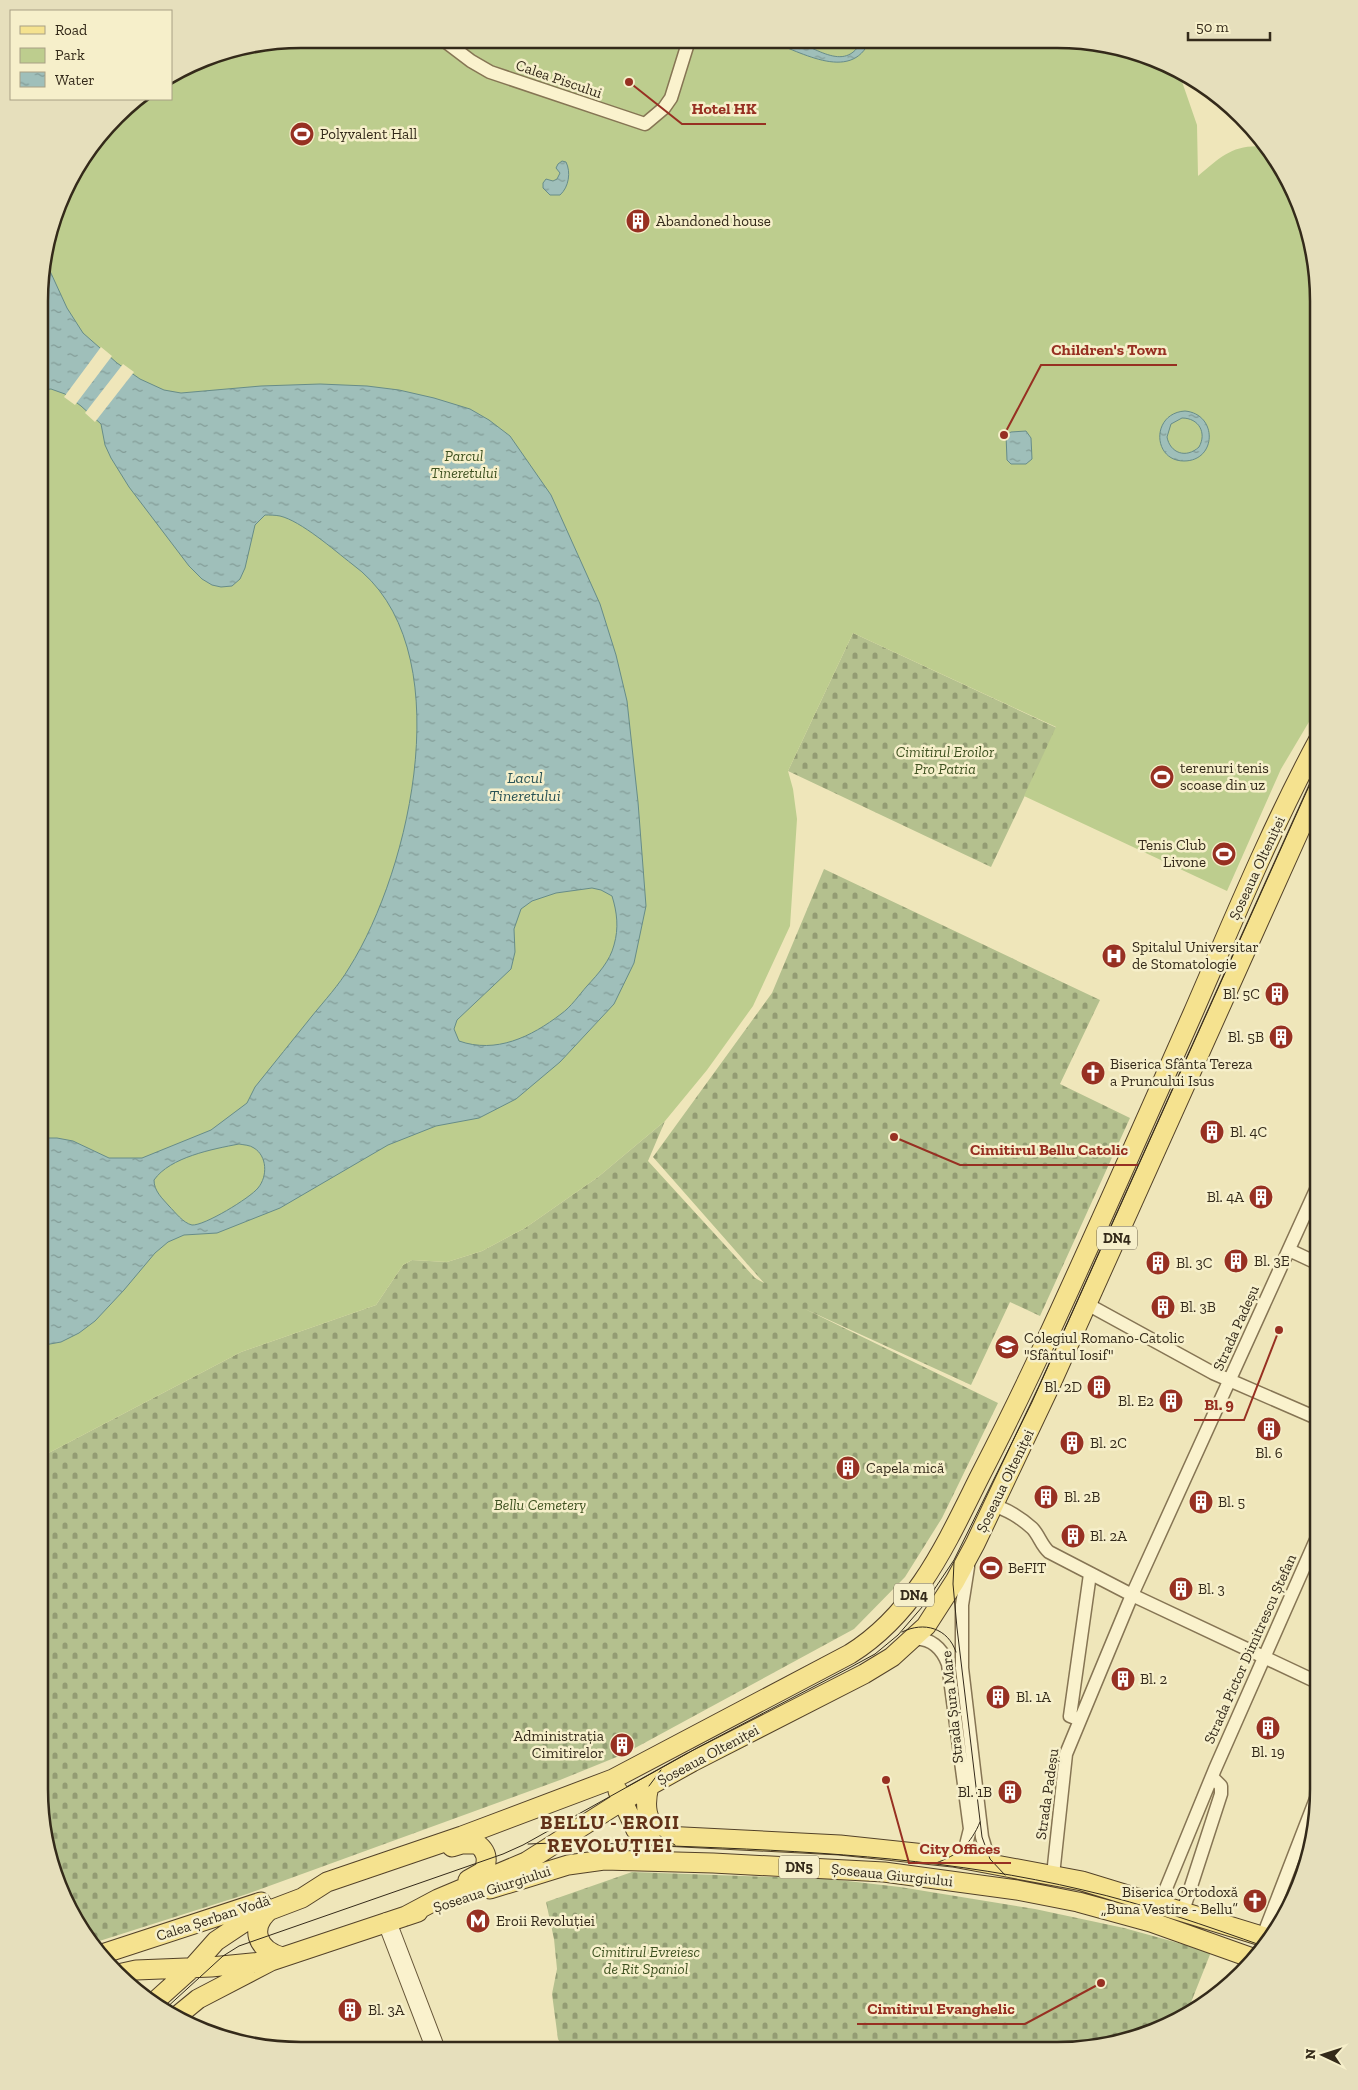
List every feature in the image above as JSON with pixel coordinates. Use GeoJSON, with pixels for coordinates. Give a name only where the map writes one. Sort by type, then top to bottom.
{"type":"FeatureCollection","features":[{"type":"Feature","properties":{"kind":"main road","name":"Șoseaua Olteniței"},"geometry":{"type":"LineString","coordinates":[[414,1854],[613,1779],[858,1649],[898,1613],[926,1579],[963,1511],[1018,1400],[1106,1209],[1242,901],[1310,756]]}},
{"type":"Feature","properties":{"kind":"main road","name":"Șoseaua Olteniței"},"geometry":{"type":"LineString","coordinates":[[406,1916],[438,1899],[526,1862],[622,1801],[864,1674],[892,1657],[926,1626],[940,1606],[974,1544],[1088,1304],[1310,806]]}},
{"type":"Feature","properties":{"kind":"main road","name":"Șoseaua Giurgiului"},"geometry":{"type":"LineString","coordinates":[[613,1779],[636,1830],[644,1834],[959,1851],[994,1865],[1082,1881],[1160,1903],[1264,1936]]}},
{"type":"Feature","properties":{"kind":"main road"},"geometry":{"type":"LineString","coordinates":[[650,1786],[646,1807],[648,1818],[660,1836]]}},
{"type":"Feature","properties":{"kind":"main road"},"geometry":{"type":"LineString","coordinates":[[158,1999],[230,1930],[252,1917],[302,1898],[327,1882],[414,1854],[425,1855],[470,1843],[477,1844],[485,1853],[487,1863],[484,1870],[478,1876],[438,1894],[406,1916],[276,1959],[198,1999],[181,2013]]}},
{"type":"Feature","properties":{"kind":"main road","name":"Șoseaua Giurgiului"},"geometry":{"type":"LineString","coordinates":[[406,1916],[546,1871],[589,1861],[674,1861],[839,1868],[942,1879],[1078,1902],[1152,1922],[1248,1956]]}},
{"type":"Feature","properties":{"kind":"main road","name":"Calea Șerban Vodă"},"geometry":{"type":"LineString","coordinates":[[107,1952],[327,1882]]}},
{"type":"Feature","properties":{"kind":"main road"},"geometry":{"type":"LineString","coordinates":[[271,1909],[261,1919],[258,1934],[266,1949],[276,1959]]}},
{"type":"Feature","properties":{"kind":"main road"},"geometry":{"type":"LineString","coordinates":[[387,1922],[433,2042]]}},
{"type":"Feature","properties":{"kind":"main road"},"geometry":{"type":"LineString","coordinates":[[125,1972],[136,1970],[192,1968],[276,1959]]}},
{"type":"Feature","properties":{"kind":"street","name":"Calea Piscului"},"geometry":{"type":"LineString","coordinates":[[454,48],[490,72],[645,124],[664,108],[671,98],[687,48]]}},
{"type":"Feature","properties":{"kind":"street","name":"Strada Padeșu"},"geometry":{"type":"LineString","coordinates":[[1053,1875],[1066,1754],[1132,1595],[1310,1203]]}},
{"type":"Feature","properties":{"kind":"street"},"geometry":{"type":"LineString","coordinates":[[1289,1250],[1310,1260]]}},
{"type":"Feature","properties":{"kind":"street"},"geometry":{"type":"LineString","coordinates":[[1088,1304],[1196,1364],[1310,1415]]}},
{"type":"Feature","properties":{"kind":"street"},"geometry":{"type":"LineString","coordinates":[[993,1506],[1003,1508],[1034,1530],[1042,1546],[1049,1552],[1132,1595],[1310,1679]]}},
{"type":"Feature","properties":{"kind":"street","name":"Strada Șura Mare"},"geometry":{"type":"LineString","coordinates":[[974,1544],[964,1590],[962,1668],[980,1822],[985,1847],[994,1865]]}},
{"type":"Feature","properties":{"kind":"street","name":"Strada Pictor Dimitrescu Ștefan"},"geometry":{"type":"LineString","coordinates":[[1160,1903],[1212,1777],[1310,1553]]}},
{"type":"Feature","properties":{"kind":"street"},"geometry":{"type":"LineString","coordinates":[[1080,1720],[1070,1716],[1090,1574]]}},
{"type":"Feature","properties":{"kind":"street","name":"Strada Șura Mare"},"geometry":{"type":"LineString","coordinates":[[912,1639],[923,1639],[936,1645],[945,1656],[948,1664],[970,1829],[959,1851]]}},
{"type":"Feature","properties":{"kind":"street"},"geometry":{"type":"LineString","coordinates":[[1184,1911],[1221,1794],[1221,1786],[1212,1777]]}},
{"type":"Feature","properties":{"kind":"street"},"geometry":{"type":"LineString","coordinates":[[1271,1925],[1308,1821]]}},
{"type":"Feature","properties":{"kind":"street"},"geometry":{"type":"LineString","coordinates":[[959,1851],[980,1822]]}},
{"type":"Feature","properties":{"kind":"green space","name":"Parcul Tineretului"},"geometry":{"type":"Polygon","coordinates":[[[284,48],[1074,48],[1123,56],[1155,67],[1181,80],[1197,125],[1198,176],[1214,162],[1237,149],[1258,146],[1277,174],[1291,203],[1306,251],[1310,284],[1310,720],[1281,769],[1227,891],[1024,796],[1056,727],[853,633],[788,771],[793,789],[797,819],[790,926],[753,1006],[707,1070],[665,1121],[598,1177],[525,1228],[482,1251],[447,1262],[412,1260],[403,1265],[376,1305],[241,1352],[48,1453],[48,284],[52,251],[67,203],[81,174],[100,146],[121,121],[146,100],[172,100],[172,82],[174,81],[203,67],[235,56],[284,48]]]}},
{"type":"Feature","properties":{"kind":"green space","name":"Cimitirul Eroilor Pro Patria"},"geometry":{"type":"Polygon","coordinates":[[[853,633],[1057,728],[991,867],[788,771],[853,633]]]}},
{"type":"Feature","properties":{"kind":"green space","name":"Bellu Cemetery"},"geometry":{"type":"Polygon","coordinates":[[[824,869],[1100,1000],[1060,1084],[1130,1118],[1040,1316],[1010,1302],[971,1385],[805,1309],[998,1403],[942,1518],[905,1577],[854,1629],[624,1754],[560,1780],[247,1894],[98,1941],[81,1916],[61,1871],[52,1839],[48,1806],[48,1453],[241,1352],[376,1305],[403,1265],[412,1260],[447,1262],[482,1251],[525,1228],[598,1177],[665,1121],[648,1161],[755,1278],[764,1283],[653,1157],[772,993],[824,869]]]}},
{"type":"Feature","properties":{"kind":"green space","name":"Cimitirul Evreiesc de Rit Spaniol"},"geometry":{"type":"Polygon","coordinates":[[[632,1872],[830,1879],[900,1887],[1035,1909],[1124,1928],[1211,1952],[1190,2005],[1155,2023],[1107,2038],[1074,2042],[560,2042],[552,1994],[557,1969],[554,1939],[546,1902],[632,1872]]]}},
{"type":"Feature","properties":{"kind":"water"},"geometry":{"type":"Polygon","coordinates":[[[787,48],[812,48],[837,57],[847,56],[856,48],[864,48],[861,53],[850,60],[837,62],[808,56],[787,48]]]}},
{"type":"Feature","properties":{"kind":"water"},"geometry":{"type":"Polygon","coordinates":[[[562,161],[566,162],[568,166],[567,184],[560,195],[550,195],[543,188],[543,183],[546,179],[553,181],[557,179],[560,173],[556,168],[562,161]]]}},
{"type":"Feature","properties":{"kind":"water","name":"Lacul Tineretului"},"geometry":{"type":"Polygon","coordinates":[[[50,270],[67,308],[83,333],[117,363],[140,379],[164,390],[181,393],[261,386],[320,384],[367,386],[399,390],[470,409],[489,420],[510,436],[551,495],[600,604],[616,655],[627,701],[638,802],[646,906],[634,963],[614,1004],[560,1062],[516,1099],[479,1118],[436,1126],[388,1145],[280,1208],[217,1233],[184,1235],[168,1242],[155,1253],[95,1321],[79,1333],[61,1342],[48,1344],[48,1138],[73,1141],[109,1158],[142,1158],[211,1130],[247,1103],[255,1087],[341,980],[371,926],[391,875],[406,818],[415,759],[416,701],[407,647],[386,600],[352,564],[298,524],[280,516],[265,515],[255,525],[245,568],[240,579],[232,586],[221,587],[212,585],[202,579],[189,566],[129,487],[105,445],[101,424],[65,394],[48,389],[50,270]],[[592,888],[556,893],[532,901],[521,909],[514,929],[515,952],[511,969],[457,1020],[454,1029],[459,1041],[486,1046],[513,1041],[538,1030],[565,1011],[575,1001],[607,962],[616,939],[617,920],[612,896],[592,888]],[[239,1144],[193,1155],[181,1160],[161,1172],[154,1180],[155,1188],[185,1222],[192,1225],[206,1221],[253,1193],[261,1183],[265,1172],[264,1161],[258,1152],[249,1146],[239,1144]]]}},
{"type":"Feature","properties":{"kind":"water"},"geometry":{"type":"Polygon","coordinates":[[[1185,411],[1196,414],[1208,428],[1208,446],[1203,454],[1195,459],[1184,461],[1173,459],[1161,446],[1161,428],[1166,420],[1174,414],[1185,411]],[[1182,418],[1171,424],[1167,437],[1171,447],[1184,453],[1194,451],[1199,447],[1202,437],[1202,432],[1197,423],[1182,418]]]}},
{"type":"Feature","properties":{"kind":"water"},"geometry":{"type":"Polygon","coordinates":[[[1026,431],[1031,438],[1032,459],[1026,464],[1011,464],[1007,460],[1006,435],[1011,432],[1026,431]]]}},
{"type":"Feature","properties":{"kind":"pier"},"geometry":{"type":"Polygon","coordinates":[[[101,347],[112,356],[75,405],[64,397],[101,347]]]}},
{"type":"Feature","properties":{"kind":"pier"},"geometry":{"type":"Polygon","coordinates":[[[123,364],[134,372],[95,422],[85,413],[123,364]]]}},
{"type":"Feature","properties":{"kind":"tram line"},"geometry":{"type":"LineString","coordinates":[[169,2006],[223,1956],[239,1946],[503,1854],[523,1845],[697,1748],[875,1654],[898,1635],[923,1606],[954,1560],[1032,1402],[1310,784]]}},
{"type":"Feature","properties":{"kind":"tram line"},"geometry":{"type":"LineString","coordinates":[[954,1562],[953,1584],[957,1628],[982,1837],[990,1859],[1005,1875]]}},
{"type":"Feature","properties":{"kind":"tram line"},"geometry":{"type":"LineString","coordinates":[[902,1632],[919,1627],[934,1629],[947,1637],[956,1652]]}},
{"type":"Feature","properties":{"kind":"tram line"},"geometry":{"type":"LineString","coordinates":[[649,1786],[661,1770]]}},
{"type":"Feature","properties":{"kind":"tram line"},"geometry":{"type":"LineString","coordinates":[[936,1863],[963,1848],[972,1837],[980,1822]]}},
{"type":"Feature","properties":{"kind":"tram line"},"geometry":{"type":"LineString","coordinates":[[660,1836],[675,1845]]}},
{"type":"Feature","properties":{"kind":"tram line"},"geometry":{"type":"LineString","coordinates":[[528,1844],[591,1843],[746,1849],[892,1859],[988,1871],[1083,1890],[1129,1902],[1258,1944]]}},
{"type":"Feature","properties":{"kind":"place","name":"Hotel HK"},"geometry":{"type":"Point","coordinates":[629,82]}},
{"type":"Feature","properties":{"kind":"place","name":"Polyvalent Hall"},"geometry":{"type":"Point","coordinates":[302,134]}},
{"type":"Feature","properties":{"kind":"place","name":"Abandoned house"},"geometry":{"type":"Point","coordinates":[638,221]}},
{"type":"Feature","properties":{"kind":"place","name":"Children's Town"},"geometry":{"type":"Point","coordinates":[1004,435]}},
{"type":"Feature","properties":{"kind":"place","name":"terenuri tenis scoase din uz"},"geometry":{"type":"Point","coordinates":[1162,777]}},
{"type":"Feature","properties":{"kind":"place","name":"Tenis Club Livone"},"geometry":{"type":"Point","coordinates":[1224,854]}},
{"type":"Feature","properties":{"kind":"place","name":"Spitalul Universitar de Stomatologie"},"geometry":{"type":"Point","coordinates":[1114,956]}},
{"type":"Feature","properties":{"kind":"place","name":"Bl. 5C"},"geometry":{"type":"Point","coordinates":[1277,994]}},
{"type":"Feature","properties":{"kind":"place","name":"Bl. 5B"},"geometry":{"type":"Point","coordinates":[1281,1037]}},
{"type":"Feature","properties":{"kind":"place","name":"Biserica Sfânta Tereza a Pruncului Isus"},"geometry":{"type":"Point","coordinates":[1093,1073]}},
{"type":"Feature","properties":{"kind":"place","name":"Bl. 4C"},"geometry":{"type":"Point","coordinates":[1212,1132]}},
{"type":"Feature","properties":{"kind":"place","name":"Cimitirul Bellu Catolic"},"geometry":{"type":"Point","coordinates":[894,1137]}},
{"type":"Feature","properties":{"kind":"place","name":"Bl. 4A"},"geometry":{"type":"Point","coordinates":[1261,1197]}},
{"type":"Feature","properties":{"kind":"place","name":"Bl. 3E"},"geometry":{"type":"Point","coordinates":[1236,1261]}},
{"type":"Feature","properties":{"kind":"place","name":"Bl. 3C"},"geometry":{"type":"Point","coordinates":[1158,1263]}},
{"type":"Feature","properties":{"kind":"place","name":"Bl. 3B"},"geometry":{"type":"Point","coordinates":[1163,1307]}},
{"type":"Feature","properties":{"kind":"place","name":"Bl. 9"},"geometry":{"type":"Point","coordinates":[1279,1330]}},
{"type":"Feature","properties":{"kind":"place","name":"Colegiul Romano-Catolic \"Sfântul Iosif\""},"geometry":{"type":"Point","coordinates":[1007,1347]}},
{"type":"Feature","properties":{"kind":"place","name":"Bl. 2D"},"geometry":{"type":"Point","coordinates":[1099,1387]}},
{"type":"Feature","properties":{"kind":"place","name":"Bl. E2"},"geometry":{"type":"Point","coordinates":[1171,1401]}},
{"type":"Feature","properties":{"kind":"place","name":"Bl. 6"},"geometry":{"type":"Point","coordinates":[1269,1429]}},
{"type":"Feature","properties":{"kind":"place","name":"Bl. 2C"},"geometry":{"type":"Point","coordinates":[1072,1443]}},
{"type":"Feature","properties":{"kind":"place","name":"Capela mică"},"geometry":{"type":"Point","coordinates":[848,1468]}},
{"type":"Feature","properties":{"kind":"place","name":"Bl. 2B"},"geometry":{"type":"Point","coordinates":[1046,1497]}},
{"type":"Feature","properties":{"kind":"place","name":"Bl. 5"},"geometry":{"type":"Point","coordinates":[1201,1502]}},
{"type":"Feature","properties":{"kind":"place","name":"Bl. 2A"},"geometry":{"type":"Point","coordinates":[1073,1536]}},
{"type":"Feature","properties":{"kind":"place","name":"BeFIT"},"geometry":{"type":"Point","coordinates":[991,1568]}},
{"type":"Feature","properties":{"kind":"place","name":"Bl. 3"},"geometry":{"type":"Point","coordinates":[1181,1589]}},
{"type":"Feature","properties":{"kind":"place","name":"Bl. 2"},"geometry":{"type":"Point","coordinates":[1123,1679]}},
{"type":"Feature","properties":{"kind":"place","name":"Bl. 1A"},"geometry":{"type":"Point","coordinates":[998,1697]}},
{"type":"Feature","properties":{"kind":"place","name":"Bl. 19"},"geometry":{"type":"Point","coordinates":[1268,1728]}},
{"type":"Feature","properties":{"kind":"place","name":"Administrația Cimitirelor"},"geometry":{"type":"Point","coordinates":[622,1745]}},
{"type":"Feature","properties":{"kind":"place","name":"City Offices"},"geometry":{"type":"Point","coordinates":[886,1780]}},
{"type":"Feature","properties":{"kind":"place","name":"Bl. 1B"},"geometry":{"type":"Point","coordinates":[1010,1792]}},
{"type":"Feature","properties":{"kind":"place","name":"Biserica Ortodoxă „Buna Vestire - Bellu”"},"geometry":{"type":"Point","coordinates":[1255,1901]}},
{"type":"Feature","properties":{"kind":"place","name":"Eroii Revoluției"},"geometry":{"type":"Point","coordinates":[478,1921]}},
{"type":"Feature","properties":{"kind":"place","name":"Cimitirul Evanghelic"},"geometry":{"type":"Point","coordinates":[1101,1983]}},
{"type":"Feature","properties":{"kind":"place","name":"Bl. 3A"},"geometry":{"type":"Point","coordinates":[350,2010]}},
{"type":"Feature","properties":{"kind":"district","name":"BELLU - EROII REVOLUȚIEI"},"geometry":{"type":"Point","coordinates":[610,1834]}}]}
